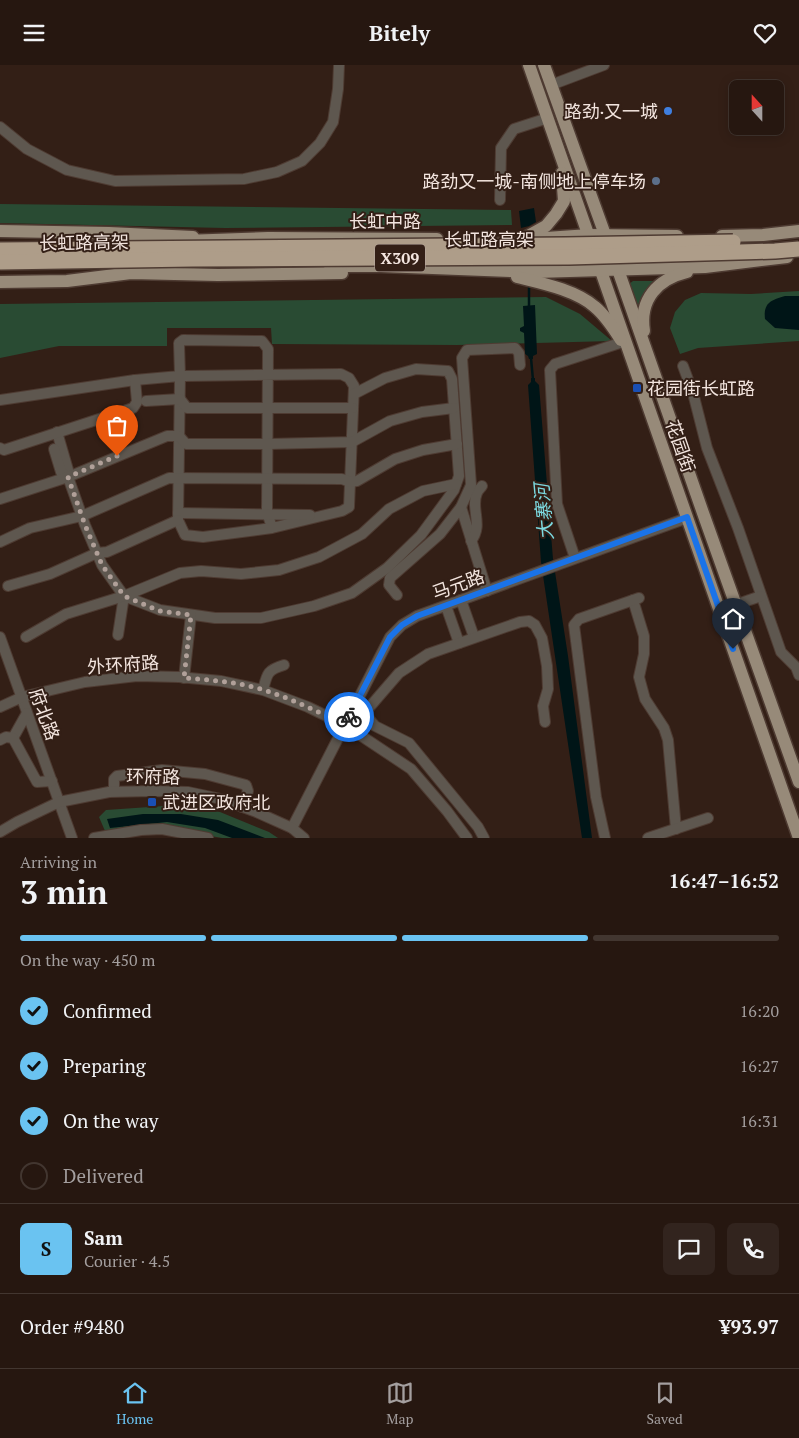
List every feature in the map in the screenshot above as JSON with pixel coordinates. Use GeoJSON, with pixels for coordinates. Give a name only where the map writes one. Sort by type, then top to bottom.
{"type":"FeatureCollection","features":[{"type":"Feature","properties":{"kind":"highway","name":"长虹路高架"},"geometry":{"type":"LineString","coordinates":[[0,250],[586,245],[799,239]]}},
{"type":"Feature","properties":{"kind":"highway"},"geometry":{"type":"LineString","coordinates":[[0,241],[191,248]]}},
{"type":"Feature","properties":{"kind":"highway","name":"长虹路高架"},"geometry":{"type":"LineString","coordinates":[[0,262],[569,257],[799,249]]}},
{"type":"Feature","properties":{"kind":"highway"},"geometry":{"type":"LineString","coordinates":[[0,269],[89,261]]}},
{"type":"Feature","properties":{"kind":"main road"},"geometry":{"type":"LineString","coordinates":[[529,65],[624,341]]}},
{"type":"Feature","properties":{"kind":"main road","name":"花园街"},"geometry":{"type":"LineString","coordinates":[[544,65],[649,355],[799,782]]}},
{"type":"Feature","properties":{"kind":"main road"},"geometry":{"type":"LineString","coordinates":[[527,238],[546,226],[564,201],[562,158]]}},
{"type":"Feature","properties":{"kind":"main road"},"geometry":{"type":"LineString","coordinates":[[0,231],[109,233],[233,239]]}},
{"type":"Feature","properties":{"kind":"main road","name":"长虹中路"},"geometry":{"type":"LineString","coordinates":[[0,245],[108,245],[278,238],[527,238],[589,235],[763,235],[799,231]]}},
{"type":"Feature","properties":{"kind":"main road"},"geometry":{"type":"LineString","coordinates":[[649,236],[651,269]]}},
{"type":"Feature","properties":{"kind":"main road"},"geometry":{"type":"LineString","coordinates":[[0,282],[67,281],[131,273],[218,275],[494,271],[537,277],[601,270],[705,267],[799,255]]}},
{"type":"Feature","properties":{"kind":"main road","name":"X309"},"geometry":{"type":"LineString","coordinates":[[0,269],[66,266],[381,266],[494,271]]}},
{"type":"Feature","properties":{"kind":"main road"},"geometry":{"type":"LineString","coordinates":[[649,355],[643,322],[646,300],[657,287],[673,275],[705,267]]}},
{"type":"Feature","properties":{"kind":"main road"},"geometry":{"type":"LineString","coordinates":[[537,277],[595,306],[624,341]]}},
{"type":"Feature","properties":{"kind":"main road","name":"花园街"},"geometry":{"type":"LineString","coordinates":[[624,341],[633,360],[799,838]]}},
{"type":"Feature","properties":{"kind":"street"},"geometry":{"type":"LineString","coordinates":[[0,127],[27,149],[67,169],[116,181],[244,179],[277,172],[302,161],[320,143],[333,122],[338,89],[339,65]]}},
{"type":"Feature","properties":{"kind":"street"},"geometry":{"type":"LineString","coordinates":[[551,85],[604,65]]}},
{"type":"Feature","properties":{"kind":"street"},"geometry":{"type":"LineString","coordinates":[[500,200],[501,148],[514,129],[548,118]]}},
{"type":"Feature","properties":{"kind":"street"},"geometry":{"type":"LineString","coordinates":[[0,400],[180,376],[268,375],[340,374],[348,378],[354,386],[349,507],[342,511],[272,528],[203,537],[185,535],[178,517],[180,399],[180,376],[179,343],[183,340],[262,341],[268,349],[268,375],[268,444],[267,479],[268,514],[272,528]]}},
{"type":"Feature","properties":{"kind":"street"},"geometry":{"type":"LineString","coordinates":[[575,558],[557,504],[550,370],[555,364],[624,341]]}},
{"type":"Feature","properties":{"kind":"street"},"geometry":{"type":"LineString","coordinates":[[397,595],[389,585],[390,578],[440,534],[461,507],[471,485],[462,358],[468,350],[515,348],[519,353],[520,365]]}},
{"type":"Feature","properties":{"kind":"street"},"geometry":{"type":"LineString","coordinates":[[683,365],[693,393],[707,448],[738,528],[781,652],[796,667],[799,675]]}},
{"type":"Feature","properties":{"kind":"street"},"geometry":{"type":"LineString","coordinates":[[57,433],[68,470],[68,477],[97,553],[102,565],[124,596],[160,611],[215,618],[261,617],[314,606],[352,593],[387,568],[422,535],[454,489],[459,476],[452,379],[448,371],[416,369],[385,378],[354,394]]}},
{"type":"Feature","properties":{"kind":"street"},"geometry":{"type":"LineString","coordinates":[[0,448],[4,449],[133,408],[137,402],[135,381]]}},
{"type":"Feature","properties":{"kind":"street"},"geometry":{"type":"LineString","coordinates":[[180,399],[187,408],[353,408]]}},
{"type":"Feature","properties":{"kind":"street"},"geometry":{"type":"LineString","coordinates":[[146,401],[180,399]]}},
{"type":"Feature","properties":{"kind":"street"},"geometry":{"type":"LineString","coordinates":[[0,499],[68,477],[167,436],[179,436],[186,444],[352,442],[390,421],[422,412],[454,408]]}},
{"type":"Feature","properties":{"kind":"street"},"geometry":{"type":"LineString","coordinates":[[0,542],[30,528],[82,516],[169,478],[342,479],[350,482],[358,481],[395,459],[423,450],[457,444]]}},
{"type":"Feature","properties":{"kind":"street"},"geometry":{"type":"LineString","coordinates":[[54,449],[61,471],[68,477]]}},
{"type":"Feature","properties":{"kind":"street"},"geometry":{"type":"LineString","coordinates":[[26,637],[66,614],[124,596],[180,573],[201,571],[240,574],[279,570],[319,557],[362,534],[389,509],[423,491],[456,484]]}},
{"type":"Feature","properties":{"kind":"street"},"geometry":{"type":"LineString","coordinates":[[471,541],[475,536],[477,528],[476,493],[482,487]]}},
{"type":"Feature","properties":{"kind":"street"},"geometry":{"type":"LineString","coordinates":[[461,507],[487,591]]}},
{"type":"Feature","properties":{"kind":"street"},"geometry":{"type":"LineString","coordinates":[[8,585],[50,574],[97,553],[107,552],[178,517],[268,514],[325,515]]}},
{"type":"Feature","properties":{"kind":"street","name":"马元路"},"geometry":{"type":"LineString","coordinates":[[292,828],[390,637],[402,625],[417,616],[687,517]]}},
{"type":"Feature","properties":{"kind":"street"},"geometry":{"type":"LineString","coordinates":[[118,635],[124,596]]}},
{"type":"Feature","properties":{"kind":"street"},"geometry":{"type":"LineString","coordinates":[[736,605],[761,596]]}},
{"type":"Feature","properties":{"kind":"street"},"geometry":{"type":"LineString","coordinates":[[605,838],[596,797],[574,625],[579,619],[636,599],[644,636],[644,654],[640,677],[645,699],[664,727],[668,740],[676,829]]}},
{"type":"Feature","properties":{"kind":"street"},"geometry":{"type":"LineString","coordinates":[[461,600],[474,637]]}},
{"type":"Feature","properties":{"kind":"street"},"geometry":{"type":"LineString","coordinates":[[446,606],[459,643]]}},
{"type":"Feature","properties":{"kind":"street"},"geometry":{"type":"LineString","coordinates":[[184,678],[191,615]]}},
{"type":"Feature","properties":{"kind":"street"},"geometry":{"type":"LineString","coordinates":[[484,838],[478,827],[409,743],[375,726],[369,719],[368,710],[399,673],[428,654],[474,637],[520,622],[529,621],[535,625],[542,637],[547,666],[548,689],[543,706],[545,722]]}},
{"type":"Feature","properties":{"kind":"street","name":"府北路"},"geometry":{"type":"LineString","coordinates":[[0,637],[72,838]]}},
{"type":"Feature","properties":{"kind":"street"},"geometry":{"type":"LineString","coordinates":[[263,690],[267,674],[272,668],[284,665]]}},
{"type":"Feature","properties":{"kind":"street","name":"外环府路"},"geometry":{"type":"LineString","coordinates":[[0,707],[22,697],[94,681],[137,676],[221,681],[263,690],[308,707],[345,725],[411,769],[447,811],[465,836]]}},
{"type":"Feature","properties":{"kind":"street"},"geometry":{"type":"LineString","coordinates":[[13,738],[27,713]]}},
{"type":"Feature","properties":{"kind":"street"},"geometry":{"type":"LineString","coordinates":[[0,741],[6,737],[13,738]]}},
{"type":"Feature","properties":{"kind":"street"},"geometry":{"type":"LineString","coordinates":[[13,738],[37,782],[52,781]]}},
{"type":"Feature","properties":{"kind":"street"},"geometry":{"type":"LineString","coordinates":[[114,791],[114,779],[116,777],[162,770],[205,773],[246,785],[248,791],[242,807]]}},
{"type":"Feature","properties":{"kind":"street","name":"环府路"},"geometry":{"type":"LineString","coordinates":[[0,832],[59,802],[114,791],[152,791],[188,792],[221,799],[292,828],[304,838]]}},
{"type":"Feature","properties":{"kind":"street"},"geometry":{"type":"LineString","coordinates":[[648,838],[708,817]]}},
{"type":"Feature","properties":{"kind":"street"},"geometry":{"type":"LineString","coordinates":[[465,836],[478,827]]}},
{"type":"Feature","properties":{"kind":"street"},"geometry":{"type":"LineString","coordinates":[[94,838],[141,830],[162,829],[173,835],[208,838]]}},
{"type":"Feature","properties":{"kind":"green space"},"geometry":{"type":"Polygon","coordinates":[[[0,204],[511,210],[512,225],[225,228],[0,223],[0,204]]]}},
{"type":"Feature","properties":{"kind":"green space"},"geometry":{"type":"Polygon","coordinates":[[[633,281],[663,281],[637,314],[629,284],[633,281]]]}},
{"type":"Feature","properties":{"kind":"green space"},"geometry":{"type":"Polygon","coordinates":[[[799,291],[799,341],[698,348],[680,354],[670,328],[675,312],[685,300],[701,293],[751,294],[799,291]]]}},
{"type":"Feature","properties":{"kind":"green space"},"geometry":{"type":"Polygon","coordinates":[[[546,297],[580,314],[612,341],[457,345],[272,344],[271,328],[167,328],[167,346],[59,346],[0,358],[0,304],[546,297]]]}},
{"type":"Feature","properties":{"kind":"green space"},"geometry":{"type":"Polygon","coordinates":[[[164,806],[220,812],[269,832],[278,838],[222,838],[160,827],[105,831],[99,817],[106,810],[164,806]]]}},
{"type":"Feature","properties":{"kind":"water"},"geometry":{"type":"Polygon","coordinates":[[[534,208],[536,222],[521,228],[519,211],[534,208]]]}},
{"type":"Feature","properties":{"kind":"water"},"geometry":{"type":"Polygon","coordinates":[[[785,296],[799,296],[799,330],[775,328],[765,319],[765,309],[769,303],[785,296]]]}},
{"type":"Feature","properties":{"kind":"water"},"geometry":{"type":"Polygon","coordinates":[[[535,305],[537,354],[533,356],[533,359],[529,359],[525,354],[524,333],[520,331],[520,328],[524,326],[523,306],[535,305]]]}},
{"type":"Feature","properties":{"kind":"water"},"geometry":{"type":"Polygon","coordinates":[[[531,378],[535,378],[539,385],[553,559],[592,838],[582,838],[541,562],[528,385],[531,382],[531,378]]]}},
{"type":"Feature","properties":{"kind":"water"},"geometry":{"type":"Polygon","coordinates":[[[143,814],[181,814],[218,820],[265,838],[232,838],[205,828],[167,822],[110,828],[107,819],[143,814]]]}},
{"type":"Feature","properties":{"kind":"waterway","name":"大寨河"},"geometry":{"type":"LineString","coordinates":[[529,283],[529,308]]}},
{"type":"Feature","properties":{"kind":"waterway","name":"大寨河"},"geometry":{"type":"LineString","coordinates":[[531,358],[533,380]]}},
{"type":"Feature","properties":{"kind":"way so far"},"geometry":{"type":"LineString","coordinates":[[117,456],[68,477],[102,565],[124,596],[160,611],[191,615],[184,678],[221,681],[263,690],[308,707],[345,725],[349,717]]}},
{"type":"Feature","properties":{"kind":"place","name":"路劲·又一城"},"geometry":{"type":"Point","coordinates":[668,111]}},
{"type":"Feature","properties":{"kind":"place","name":"路劲又一城-南侧地上停车场"},"geometry":{"type":"Point","coordinates":[656,181]}},
{"type":"Feature","properties":{"kind":"place","name":"花园街长虹路"},"geometry":{"type":"Point","coordinates":[637,388]}},
{"type":"Feature","properties":{"kind":"place","name":"武进区政府北"},"geometry":{"type":"Point","coordinates":[152,802]}},
{"type":"Feature","properties":{"kind":"route"},"geometry":{"type":"LineString","coordinates":[[349,717],[390,637],[402,625],[417,616],[687,517],[733,649]]}}]}
